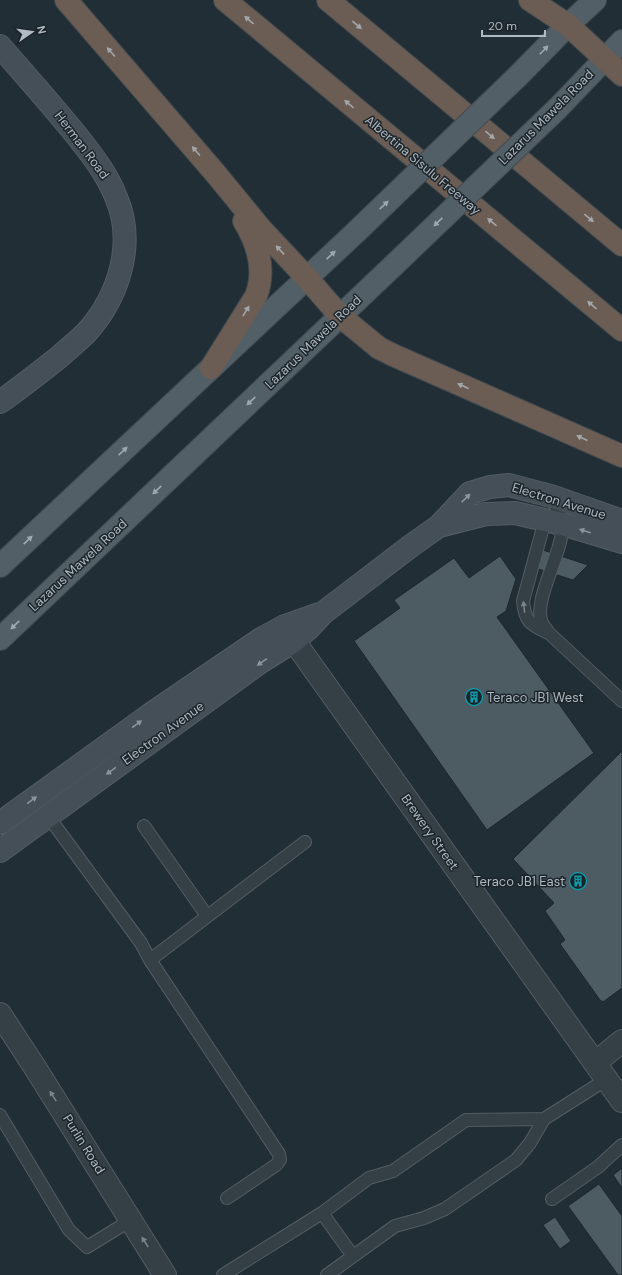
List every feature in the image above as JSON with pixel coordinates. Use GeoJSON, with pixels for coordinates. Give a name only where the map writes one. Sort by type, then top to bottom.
{"type":"FeatureCollection","features":[{"type":"Feature","properties":{"kind":"highway"},"geometry":{"type":"LineString","coordinates":[[66,0],[216,174],[261,230],[307,278],[340,316],[379,348],[622,456]]}},
{"type":"Feature","properties":{"kind":"highway","name":"Albertina Sisulu Freeway"},"geometry":{"type":"LineString","coordinates":[[225,0],[622,330]]}},
{"type":"Feature","properties":{"kind":"highway"},"geometry":{"type":"LineString","coordinates":[[328,0],[622,245]]}},
{"type":"Feature","properties":{"kind":"highway"},"geometry":{"type":"LineString","coordinates":[[530,0],[568,25],[622,75]]}},
{"type":"Feature","properties":{"kind":"highway"},"geometry":{"type":"LineString","coordinates":[[211,368],[256,296],[260,286],[261,276],[259,254],[256,244],[249,229],[216,174]]}},
{"type":"Feature","properties":{"kind":"main road"},"geometry":{"type":"LineString","coordinates":[[0,566],[356,232],[595,0]]}},
{"type":"Feature","properties":{"kind":"main road","name":"Lazarus Mawela Road"},"geometry":{"type":"LineString","coordinates":[[0,639],[558,108],[622,41]]}},
{"type":"Feature","properties":{"kind":"main road","name":"Herman Road"},"geometry":{"type":"LineString","coordinates":[[0,46],[62,117],[102,168],[117,198],[124,229],[124,246],[120,275],[115,288],[99,316],[88,331],[76,343],[36,376],[0,402]]}},
{"type":"Feature","properties":{"kind":"main road","name":"Electron Avenue"},"geometry":{"type":"LineString","coordinates":[[0,823],[151,714],[261,639],[308,629],[324,613],[439,526],[470,493],[490,487],[509,486],[551,496],[622,521]]}},
{"type":"Feature","properties":{"kind":"main road"},"geometry":{"type":"LineString","coordinates":[[439,526],[486,514],[515,513],[553,522],[622,542]]}},
{"type":"Feature","properties":{"kind":"main road","name":"Electron Avenue"},"geometry":{"type":"LineString","coordinates":[[0,851],[259,664],[290,633]]}},
{"type":"Feature","properties":{"kind":"street","name":"Brewery Street"},"geometry":{"type":"LineString","coordinates":[[290,633],[622,1101]]}},
{"type":"Feature","properties":{"kind":"street","name":"Purlin Road"},"geometry":{"type":"LineString","coordinates":[[0,1014],[165,1275]]}},
{"type":"Feature","properties":{"kind":"street"},"geometry":{"type":"LineString","coordinates":[[601,1071],[622,1041]]}},
{"type":"Feature","properties":{"kind":"lane"},"geometry":{"type":"LineString","coordinates":[[549,633],[533,625],[527,620],[523,601],[553,522],[559,513],[551,496]]}},
{"type":"Feature","properties":{"kind":"lane"},"geometry":{"type":"LineString","coordinates":[[553,522],[562,533],[542,602],[540,613],[542,623],[549,633],[622,701]]}},
{"type":"Feature","properties":{"kind":"lane"},"geometry":{"type":"LineString","coordinates":[[48,816],[141,944],[150,960],[279,1154],[280,1160],[276,1165],[227,1198]]}},
{"type":"Feature","properties":{"kind":"lane"},"geometry":{"type":"LineString","coordinates":[[144,826],[206,916]]}},
{"type":"Feature","properties":{"kind":"lane"},"geometry":{"type":"LineString","coordinates":[[150,960],[305,842]]}},
{"type":"Feature","properties":{"kind":"lane"},"geometry":{"type":"LineString","coordinates":[[327,1275],[395,1226],[424,1218],[445,1210],[516,1160],[530,1143],[544,1119],[601,1071]]}},
{"type":"Feature","properties":{"kind":"lane"},"geometry":{"type":"LineString","coordinates":[[0,1115],[69,1230],[87,1247],[131,1220]]}},
{"type":"Feature","properties":{"kind":"lane"},"geometry":{"type":"LineString","coordinates":[[223,1275],[322,1213],[364,1181],[375,1175],[393,1171],[466,1120],[544,1119]]}},
{"type":"Feature","properties":{"kind":"lane"},"geometry":{"type":"LineString","coordinates":[[552,1199],[598,1167],[622,1145]]}},
{"type":"Feature","properties":{"kind":"lane"},"geometry":{"type":"LineString","coordinates":[[322,1213],[354,1256]]}},
{"type":"Feature","properties":{"kind":"building"},"geometry":{"type":"Polygon","coordinates":[[[540,549],[588,565],[573,580],[535,568],[540,549]]]}},
{"type":"Feature","properties":{"kind":"building","name":"Teraco JB1 West"},"geometry":{"type":"Polygon","coordinates":[[[500,556],[516,579],[506,611],[497,617],[594,753],[487,830],[354,641],[400,608],[394,600],[454,558],[469,578],[500,556]]]}},
{"type":"Feature","properties":{"kind":"building","name":"Teraco JB1 East"},"geometry":{"type":"Polygon","coordinates":[[[622,751],[622,988],[603,1002],[600,1000],[560,944],[565,940],[545,911],[554,903],[513,859],[622,751]]]}},
{"type":"Feature","properties":{"kind":"building"},"geometry":{"type":"Polygon","coordinates":[[[622,1168],[622,1188],[613,1175],[622,1168]]]}},
{"type":"Feature","properties":{"kind":"building"},"geometry":{"type":"Polygon","coordinates":[[[599,1184],[622,1216],[622,1275],[618,1275],[568,1206],[599,1184]]]}},
{"type":"Feature","properties":{"kind":"building"},"geometry":{"type":"Polygon","coordinates":[[[555,1217],[571,1241],[560,1249],[543,1225],[555,1217]]]}},
{"type":"Feature","properties":{"kind":"place","name":"Teraco JB1 West"},"geometry":{"type":"Point","coordinates":[474,697]}},
{"type":"Feature","properties":{"kind":"place","name":"Teraco JB1 East"},"geometry":{"type":"Point","coordinates":[578,881]}}]}
